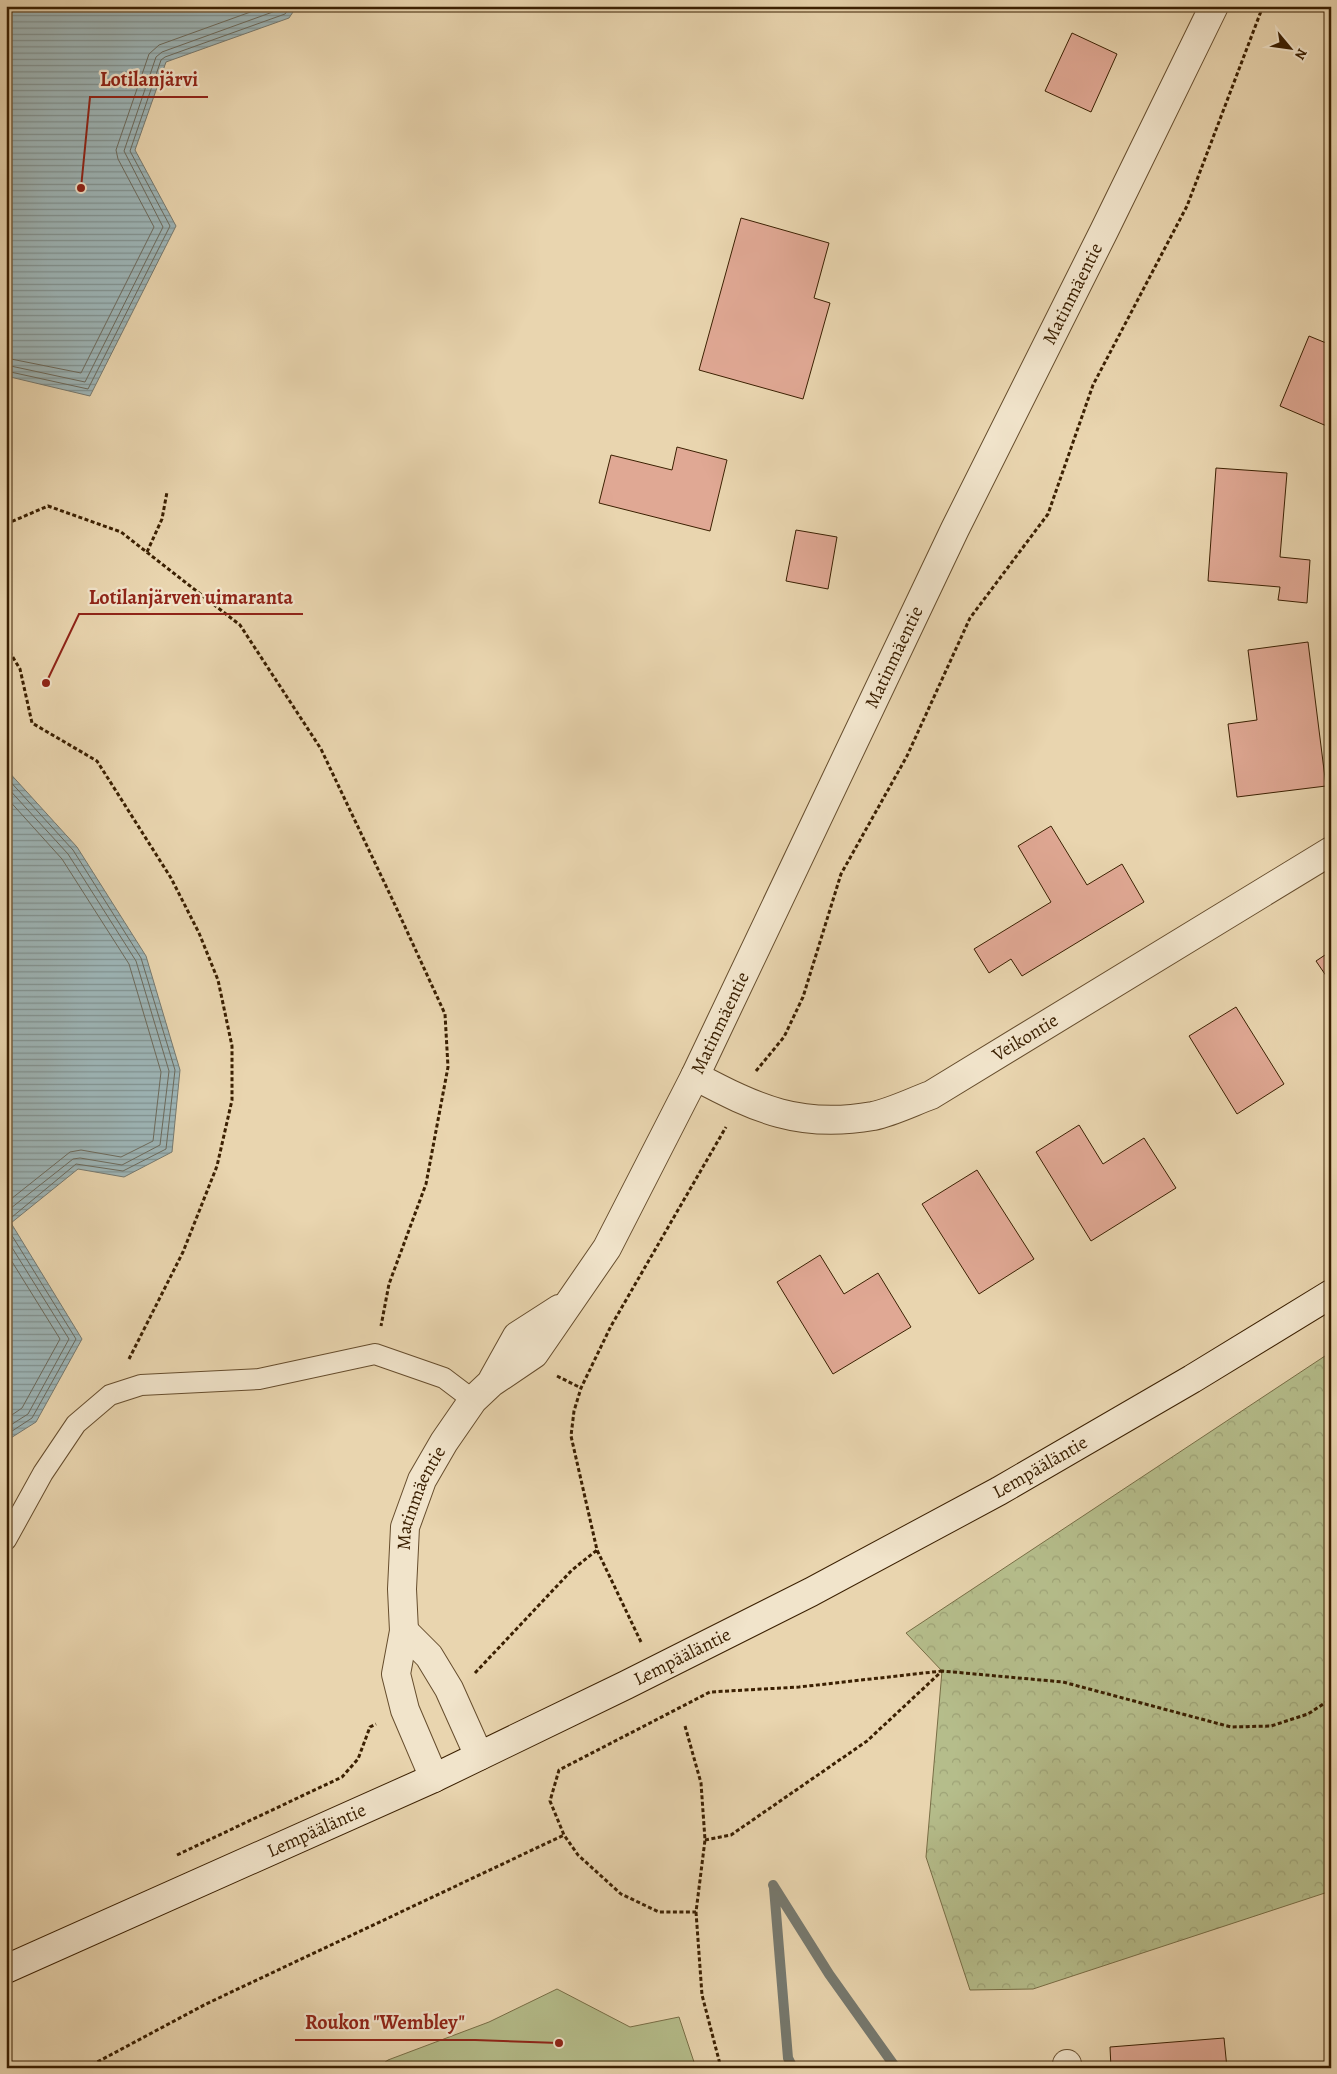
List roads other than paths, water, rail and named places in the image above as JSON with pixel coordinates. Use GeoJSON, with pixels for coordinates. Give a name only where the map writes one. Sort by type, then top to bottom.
{"type":"FeatureCollection","features":[{"type":"Feature","properties":{"kind":"street","name":"Matinmäentie"},"geometry":{"type":"LineString","coordinates":[[434,1778],[404,1710],[396,1674],[404,1631],[402,1589],[405,1527],[422,1480],[444,1442],[482,1392],[517,1336],[567,1304],[607,1248],[695,1076],[955,528],[1214,6]]}},
{"type":"Feature","properties":{"kind":"street","name":"Veikontie"},"geometry":{"type":"LineString","coordinates":[[695,1076],[740,1099],[781,1115],[808,1119],[840,1120],[874,1115],[931,1096],[1331,851]]}},
{"type":"Feature","properties":{"kind":"street","name":"Lempääläntie"},"geometry":{"type":"LineString","coordinates":[[6,1969],[434,1778],[811,1592],[991,1495],[1192,1379],[1331,1294]]}},
{"type":"Feature","properties":{"kind":"street"},"geometry":{"type":"LineString","coordinates":[[404,1631],[429,1656],[449,1689],[479,1756]]}},
{"type":"Feature","properties":{"kind":"lane"},"geometry":{"type":"LineString","coordinates":[[6,1540],[44,1473],[76,1424],[110,1395],[141,1385],[259,1379],[376,1354],[482,1392]]}},
{"type":"Feature","properties":{"kind":"water"},"geometry":{"type":"Polygon","coordinates":[[[6,6],[297,6],[289,18],[166,62],[135,150],[176,226],[90,396],[6,376],[6,6]]]}},
{"type":"Feature","properties":{"kind":"water"},"geometry":{"type":"Polygon","coordinates":[[[6,769],[77,847],[146,956],[180,1070],[172,1152],[124,1177],[78,1169],[11,1223],[82,1339],[36,1422],[6,1441],[6,769]]]}},
{"type":"Feature","properties":{"kind":"waterway"},"geometry":{"type":"LineString","coordinates":[[773,1885],[829,1974],[896,2068]]}},
{"type":"Feature","properties":{"kind":"waterway"},"geometry":{"type":"LineString","coordinates":[[774,1888],[788,2058],[793,2068]]}},
{"type":"Feature","properties":{"kind":"place","name":"Lotilanjärvi"},"geometry":{"type":"Point","coordinates":[81,188]}},
{"type":"Feature","properties":{"kind":"place","name":"Lotilanjärven uimaranta"},"geometry":{"type":"Point","coordinates":[46,683]}},
{"type":"Feature","properties":{"kind":"place","name":"Roukon \"Wembley\""},"geometry":{"type":"Point","coordinates":[559,2043]}}]}
